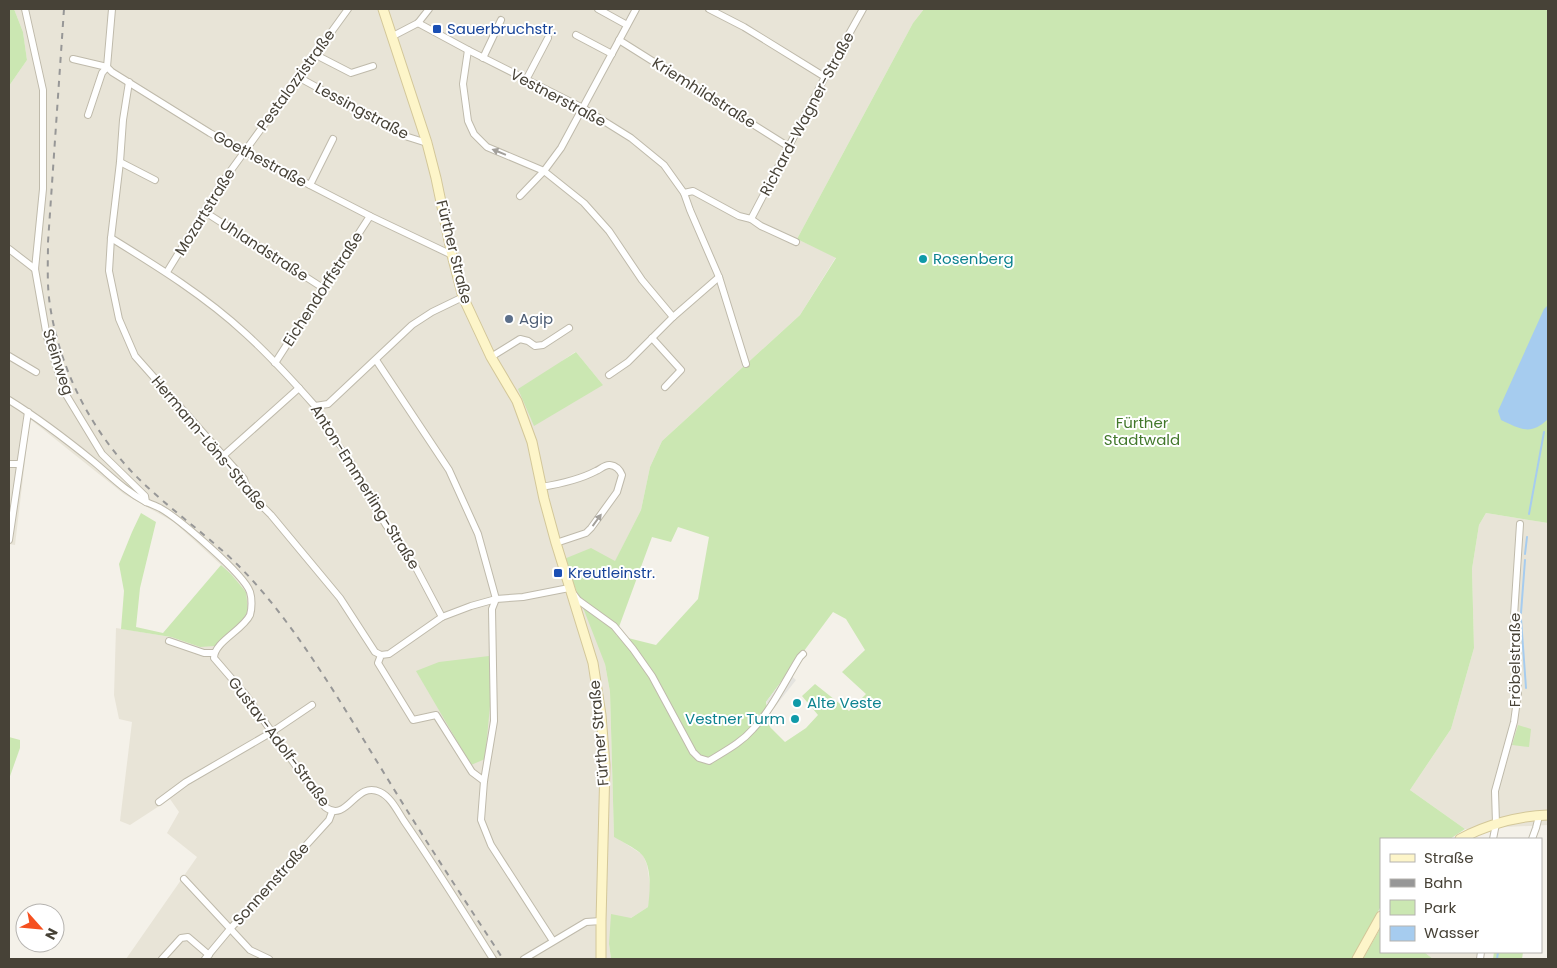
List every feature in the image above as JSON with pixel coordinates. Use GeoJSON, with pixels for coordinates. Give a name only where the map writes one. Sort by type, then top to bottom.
{"type":"FeatureCollection","features":[{"type":"Feature","properties":{"kind":"main road","name":"Fürther Straße"},"geometry":{"type":"LineString","coordinates":[[383,9],[427,143],[463,297],[491,357],[517,402],[532,442],[541,487],[556,543],[593,664],[601,715],[605,765],[601,921],[602,959]]}},
{"type":"Feature","properties":{"kind":"main road"},"geometry":{"type":"LineString","coordinates":[[1462,838],[1496,824],[1544,816]]}},
{"type":"Feature","properties":{"kind":"main road"},"geometry":{"type":"LineString","coordinates":[[1357,959],[1380,918]]}},
{"type":"Feature","properties":{"kind":"street","name":"Steinweg"},"geometry":{"type":"LineString","coordinates":[[25,9],[43,90],[43,189],[35,269],[47,337],[65,393],[102,454],[146,496],[146,502],[161,508],[186,527],[229,566],[249,591],[251,612],[245,623],[218,647],[214,655]]}},
{"type":"Feature","properties":{"kind":"street"},"geometry":{"type":"LineString","coordinates":[[88,115],[102,73],[107,67],[112,9]]}},
{"type":"Feature","properties":{"kind":"street","name":"Pestalozzistraße"},"geometry":{"type":"LineString","coordinates":[[244,151],[348,9]]}},
{"type":"Feature","properties":{"kind":"street"},"geometry":{"type":"LineString","coordinates":[[393,36],[418,23],[429,9]]}},
{"type":"Feature","properties":{"kind":"street"},"geometry":{"type":"LineString","coordinates":[[598,9],[627,25]]}},
{"type":"Feature","properties":{"kind":"street"},"geometry":{"type":"LineString","coordinates":[[520,196],[544,171],[561,148],[636,9]]}},
{"type":"Feature","properties":{"kind":"street"},"geometry":{"type":"LineString","coordinates":[[709,9],[744,27],[825,77]]}},
{"type":"Feature","properties":{"kind":"street","name":"Richard-Wagner-Straße"},"geometry":{"type":"LineString","coordinates":[[751,219],[825,77],[863,9]]}},
{"type":"Feature","properties":{"kind":"street"},"geometry":{"type":"LineString","coordinates":[[482,58],[501,20]]}},
{"type":"Feature","properties":{"kind":"street","name":"Vestnerstraße"},"geometry":{"type":"LineString","coordinates":[[418,23],[482,58],[583,108],[631,138],[664,165],[684,192],[719,277],[746,364]]}},
{"type":"Feature","properties":{"kind":"street"},"geometry":{"type":"LineString","coordinates":[[576,35],[612,54]]}},
{"type":"Feature","properties":{"kind":"street"},"geometry":{"type":"LineString","coordinates":[[526,80],[548,38]]}},
{"type":"Feature","properties":{"kind":"street","name":"Kriemhildstraße"},"geometry":{"type":"LineString","coordinates":[[619,40],[788,147]]}},
{"type":"Feature","properties":{"kind":"street"},"geometry":{"type":"LineString","coordinates":[[468,50],[463,84],[468,121],[474,134],[486,147],[544,171],[584,203],[609,231],[642,280],[673,317]]}},
{"type":"Feature","properties":{"kind":"street"},"geometry":{"type":"LineString","coordinates":[[316,55],[351,73],[373,66]]}},
{"type":"Feature","properties":{"kind":"street","name":"Goethestraße"},"geometry":{"type":"LineString","coordinates":[[73,59],[107,67],[112,72],[244,151],[370,216],[452,254]]}},
{"type":"Feature","properties":{"kind":"street","name":"Lessingstraße"},"geometry":{"type":"LineString","coordinates":[[298,78],[408,137],[427,143]]}},
{"type":"Feature","properties":{"kind":"street","name":"Hermann-Löns-Straße"},"geometry":{"type":"LineString","coordinates":[[129,82],[123,120],[109,271],[119,319],[135,356],[244,479],[250,493],[271,515],[340,598],[375,652],[381,655]]}},
{"type":"Feature","properties":{"kind":"street"},"geometry":{"type":"LineString","coordinates":[[310,185],[333,139]]}},
{"type":"Feature","properties":{"kind":"street","name":"Mozartstraße"},"geometry":{"type":"LineString","coordinates":[[167,272],[221,184],[244,151]]}},
{"type":"Feature","properties":{"kind":"street"},"geometry":{"type":"LineString","coordinates":[[120,162],[155,180]]}},
{"type":"Feature","properties":{"kind":"street"},"geometry":{"type":"LineString","coordinates":[[684,192],[693,191],[739,216],[751,219],[761,226],[796,242]]}},
{"type":"Feature","properties":{"kind":"street","name":"Uhlandstraße"},"geometry":{"type":"LineString","coordinates":[[205,212],[323,288]]}},
{"type":"Feature","properties":{"kind":"street","name":"Eichendorffstraße"},"geometry":{"type":"LineString","coordinates":[[275,363],[370,216]]}},
{"type":"Feature","properties":{"kind":"street","name":"Anton-Emmerling-Straße"},"geometry":{"type":"LineString","coordinates":[[111,238],[167,272],[208,302],[245,333],[315,406],[319,419],[352,462],[359,480],[386,525],[414,564],[442,617]]}},
{"type":"Feature","properties":{"kind":"street"},"geometry":{"type":"LineString","coordinates":[[9,249],[35,269]]}},
{"type":"Feature","properties":{"kind":"street"},"geometry":{"type":"LineString","coordinates":[[609,375],[628,362],[673,317],[719,277]]}},
{"type":"Feature","properties":{"kind":"street"},"geometry":{"type":"LineString","coordinates":[[315,406],[328,404],[412,325],[432,312],[463,297]]}},
{"type":"Feature","properties":{"kind":"street"},"geometry":{"type":"LineString","coordinates":[[491,357],[520,339],[528,341],[535,346],[543,345],[569,328]]}},
{"type":"Feature","properties":{"kind":"street"},"geometry":{"type":"LineString","coordinates":[[652,338],[681,370],[666,388]]}},
{"type":"Feature","properties":{"kind":"street"},"geometry":{"type":"LineString","coordinates":[[9,356],[36,372]]}},
{"type":"Feature","properties":{"kind":"street"},"geometry":{"type":"LineString","coordinates":[[376,360],[449,470],[478,534],[496,599],[492,609],[494,721],[484,781],[481,820],[491,845],[553,941]]}},
{"type":"Feature","properties":{"kind":"street"},"geometry":{"type":"LineString","coordinates":[[223,456],[299,388]]}},
{"type":"Feature","properties":{"kind":"street"},"geometry":{"type":"LineString","coordinates":[[9,400],[28,412],[94,462],[127,492],[146,502]]}},
{"type":"Feature","properties":{"kind":"street"},"geometry":{"type":"LineString","coordinates":[[9,540],[28,412]]}},
{"type":"Feature","properties":{"kind":"street"},"geometry":{"type":"LineString","coordinates":[[94,462],[102,454]]}},
{"type":"Feature","properties":{"kind":"street"},"geometry":{"type":"LineString","coordinates":[[9,464],[20,464]]}},
{"type":"Feature","properties":{"kind":"street"},"geometry":{"type":"LineString","coordinates":[[541,487],[565,483],[591,473],[605,465],[617,468],[622,475],[617,492],[591,528],[586,532],[556,543]]}},
{"type":"Feature","properties":{"kind":"street","name":"Fröbelstraße"},"geometry":{"type":"LineString","coordinates":[[1493,838],[1496,824],[1495,791],[1514,722],[1518,693],[1514,616],[1520,524]]}},
{"type":"Feature","properties":{"kind":"street"},"geometry":{"type":"LineString","coordinates":[[484,781],[472,772],[436,715],[413,720],[378,663],[381,655],[389,654],[442,617],[496,599],[523,597],[570,588],[578,600],[614,626],[634,649],[652,676],[693,752],[699,758],[709,761],[739,742],[753,729],[803,654]]}},
{"type":"Feature","properties":{"kind":"street"},"geometry":{"type":"LineString","coordinates":[[169,641],[214,655]]}},
{"type":"Feature","properties":{"kind":"street","name":"Gustav-Adolf-Straße"},"geometry":{"type":"LineString","coordinates":[[214,655],[245,694],[325,807],[332,812],[341,810],[363,791],[373,790],[382,792],[416,838],[493,959]]}},
{"type":"Feature","properties":{"kind":"street"},"geometry":{"type":"LineString","coordinates":[[159,802],[186,782],[272,732],[312,704]]}},
{"type":"Feature","properties":{"kind":"street","name":"Sonnenstraße"},"geometry":{"type":"LineString","coordinates":[[162,959],[185,936],[207,957],[329,820],[332,812]]}},
{"type":"Feature","properties":{"kind":"street"},"geometry":{"type":"LineString","coordinates":[[1532,838],[1544,816]]}},
{"type":"Feature","properties":{"kind":"street"},"geometry":{"type":"LineString","coordinates":[[184,879],[250,950],[268,959]]}},
{"type":"Feature","properties":{"kind":"street"},"geometry":{"type":"LineString","coordinates":[[524,959],[586,922],[601,921]]}},
{"type":"Feature","properties":{"kind":"shaded area"},"geometry":{"type":"Polygon","coordinates":[[[14,9],[924,9],[913,23],[797,239],[836,257],[800,315],[662,441],[650,467],[641,510],[615,562],[605,664],[610,692],[614,836],[643,855],[647,865],[651,891],[648,907],[631,918],[609,944],[611,959],[126,959],[197,857],[167,833],[179,812],[170,799],[130,825],[120,821],[132,722],[119,719],[114,695],[116,628],[171,637],[200,647],[246,592],[231,574],[174,522],[124,494],[30,419],[15,545],[9,544],[9,86],[27,60],[23,32],[14,9]],[[576,352],[562,361],[603,385],[576,352]]]}},
{"type":"Feature","properties":{"kind":"shaded area"},"geometry":{"type":"Polygon","coordinates":[[[1486,513],[1548,523],[1548,825],[1465,829],[1410,790],[1451,729],[1474,648],[1472,569],[1479,525],[1486,513]]]}},
{"type":"Feature","properties":{"kind":"shaded area"},"geometry":{"type":"Polygon","coordinates":[[[788,673],[796,680],[774,708],[766,702],[788,673]]]}},
{"type":"Feature","properties":{"kind":"shaded area"},"geometry":{"type":"Polygon","coordinates":[[[1425,953],[1483,953],[1483,959],[1433,959],[1425,953]]]}},
{"type":"Feature","properties":{"kind":"green space"},"geometry":{"type":"Polygon","coordinates":[[[9,9],[14,9],[23,32],[27,60],[9,86],[9,9]]]}},
{"type":"Feature","properties":{"kind":"green space","name":"Fürther Stadtwald"},"geometry":{"type":"Polygon","coordinates":[[[924,9],[1548,9],[1548,523],[1486,513],[1479,525],[1472,569],[1474,648],[1451,729],[1410,790],[1465,829],[1452,838],[1380,838],[1380,908],[1353,959],[611,959],[609,944],[611,914],[631,918],[648,907],[649,874],[643,856],[614,837],[610,692],[605,664],[564,559],[591,548],[615,561],[641,510],[650,467],[662,441],[800,315],[836,258],[797,239],[913,23],[924,9]],[[678,527],[671,542],[652,537],[616,635],[656,645],[698,599],[709,537],[678,527]],[[833,612],[766,702],[770,727],[785,742],[806,728],[818,715],[802,696],[815,684],[849,711],[866,694],[842,672],[865,650],[846,619],[833,612]]]}},
{"type":"Feature","properties":{"kind":"green space"},"geometry":{"type":"Polygon","coordinates":[[[576,352],[603,385],[534,426],[518,389],[576,352]]]}},
{"type":"Feature","properties":{"kind":"green space"},"geometry":{"type":"Polygon","coordinates":[[[141,513],[156,522],[140,588],[136,627],[163,633],[221,565],[246,592],[248,611],[242,621],[215,646],[200,647],[171,637],[121,629],[124,591],[119,564],[141,513]]]}},
{"type":"Feature","properties":{"kind":"green space"},"geometry":{"type":"Polygon","coordinates":[[[489,656],[491,695],[485,759],[471,765],[416,671],[439,662],[489,656]]]}},
{"type":"Feature","properties":{"kind":"green space"},"geometry":{"type":"Polygon","coordinates":[[[1518,725],[1531,729],[1529,747],[1512,745],[1518,725]]]}},
{"type":"Feature","properties":{"kind":"green space"},"geometry":{"type":"Polygon","coordinates":[[[9,737],[20,740],[20,748],[9,779],[9,737]]]}},
{"type":"Feature","properties":{"kind":"green space"},"geometry":{"type":"Polygon","coordinates":[[[1380,929],[1380,953],[1425,953],[1433,959],[1363,959],[1380,929]]]}},
{"type":"Feature","properties":{"kind":"green space"},"geometry":{"type":"Polygon","coordinates":[[[1494,953],[1523,953],[1522,959],[1493,959],[1494,953]]]}},
{"type":"Feature","properties":{"kind":"water"},"geometry":{"type":"Polygon","coordinates":[[[1548,305],[1548,419],[1536,428],[1520,428],[1501,420],[1498,411],[1544,309],[1548,305]]]}},
{"type":"Feature","properties":{"kind":"waterway"},"geometry":{"type":"LineString","coordinates":[[1529,514],[1544,432]]}},
{"type":"Feature","properties":{"kind":"waterway"},"geometry":{"type":"LineString","coordinates":[[1525,554],[1527,537]]}},
{"type":"Feature","properties":{"kind":"waterway"},"geometry":{"type":"LineString","coordinates":[[1521,613],[1525,560]]}},
{"type":"Feature","properties":{"kind":"waterway"},"geometry":{"type":"LineString","coordinates":[[1521,619],[1526,688]]}},
{"type":"Feature","properties":{"kind":"waterway"},"geometry":{"type":"LineString","coordinates":[[1497,959],[1498,953]]}},
{"type":"Feature","properties":{"kind":"railway"},"geometry":{"type":"LineString","coordinates":[[64,9],[48,242],[48,284],[53,322],[59,346],[77,392],[102,435],[133,473],[235,562],[263,592],[288,624],[334,691],[419,830],[503,959]]}},
{"type":"Feature","properties":{"kind":"place","name":"Sauerbruchstr."},"geometry":{"type":"Point","coordinates":[437,29]}},
{"type":"Feature","properties":{"kind":"place","name":"Rosenberg"},"geometry":{"type":"Point","coordinates":[923,259]}},
{"type":"Feature","properties":{"kind":"place","name":"Agip"},"geometry":{"type":"Point","coordinates":[509,319]}},
{"type":"Feature","properties":{"kind":"place","name":"Kreutleinstr."},"geometry":{"type":"Point","coordinates":[558,573]}},
{"type":"Feature","properties":{"kind":"place","name":"Alte Veste"},"geometry":{"type":"Point","coordinates":[797,703]}},
{"type":"Feature","properties":{"kind":"place","name":"Vestner Turm"},"geometry":{"type":"Point","coordinates":[795,719]}}]}
